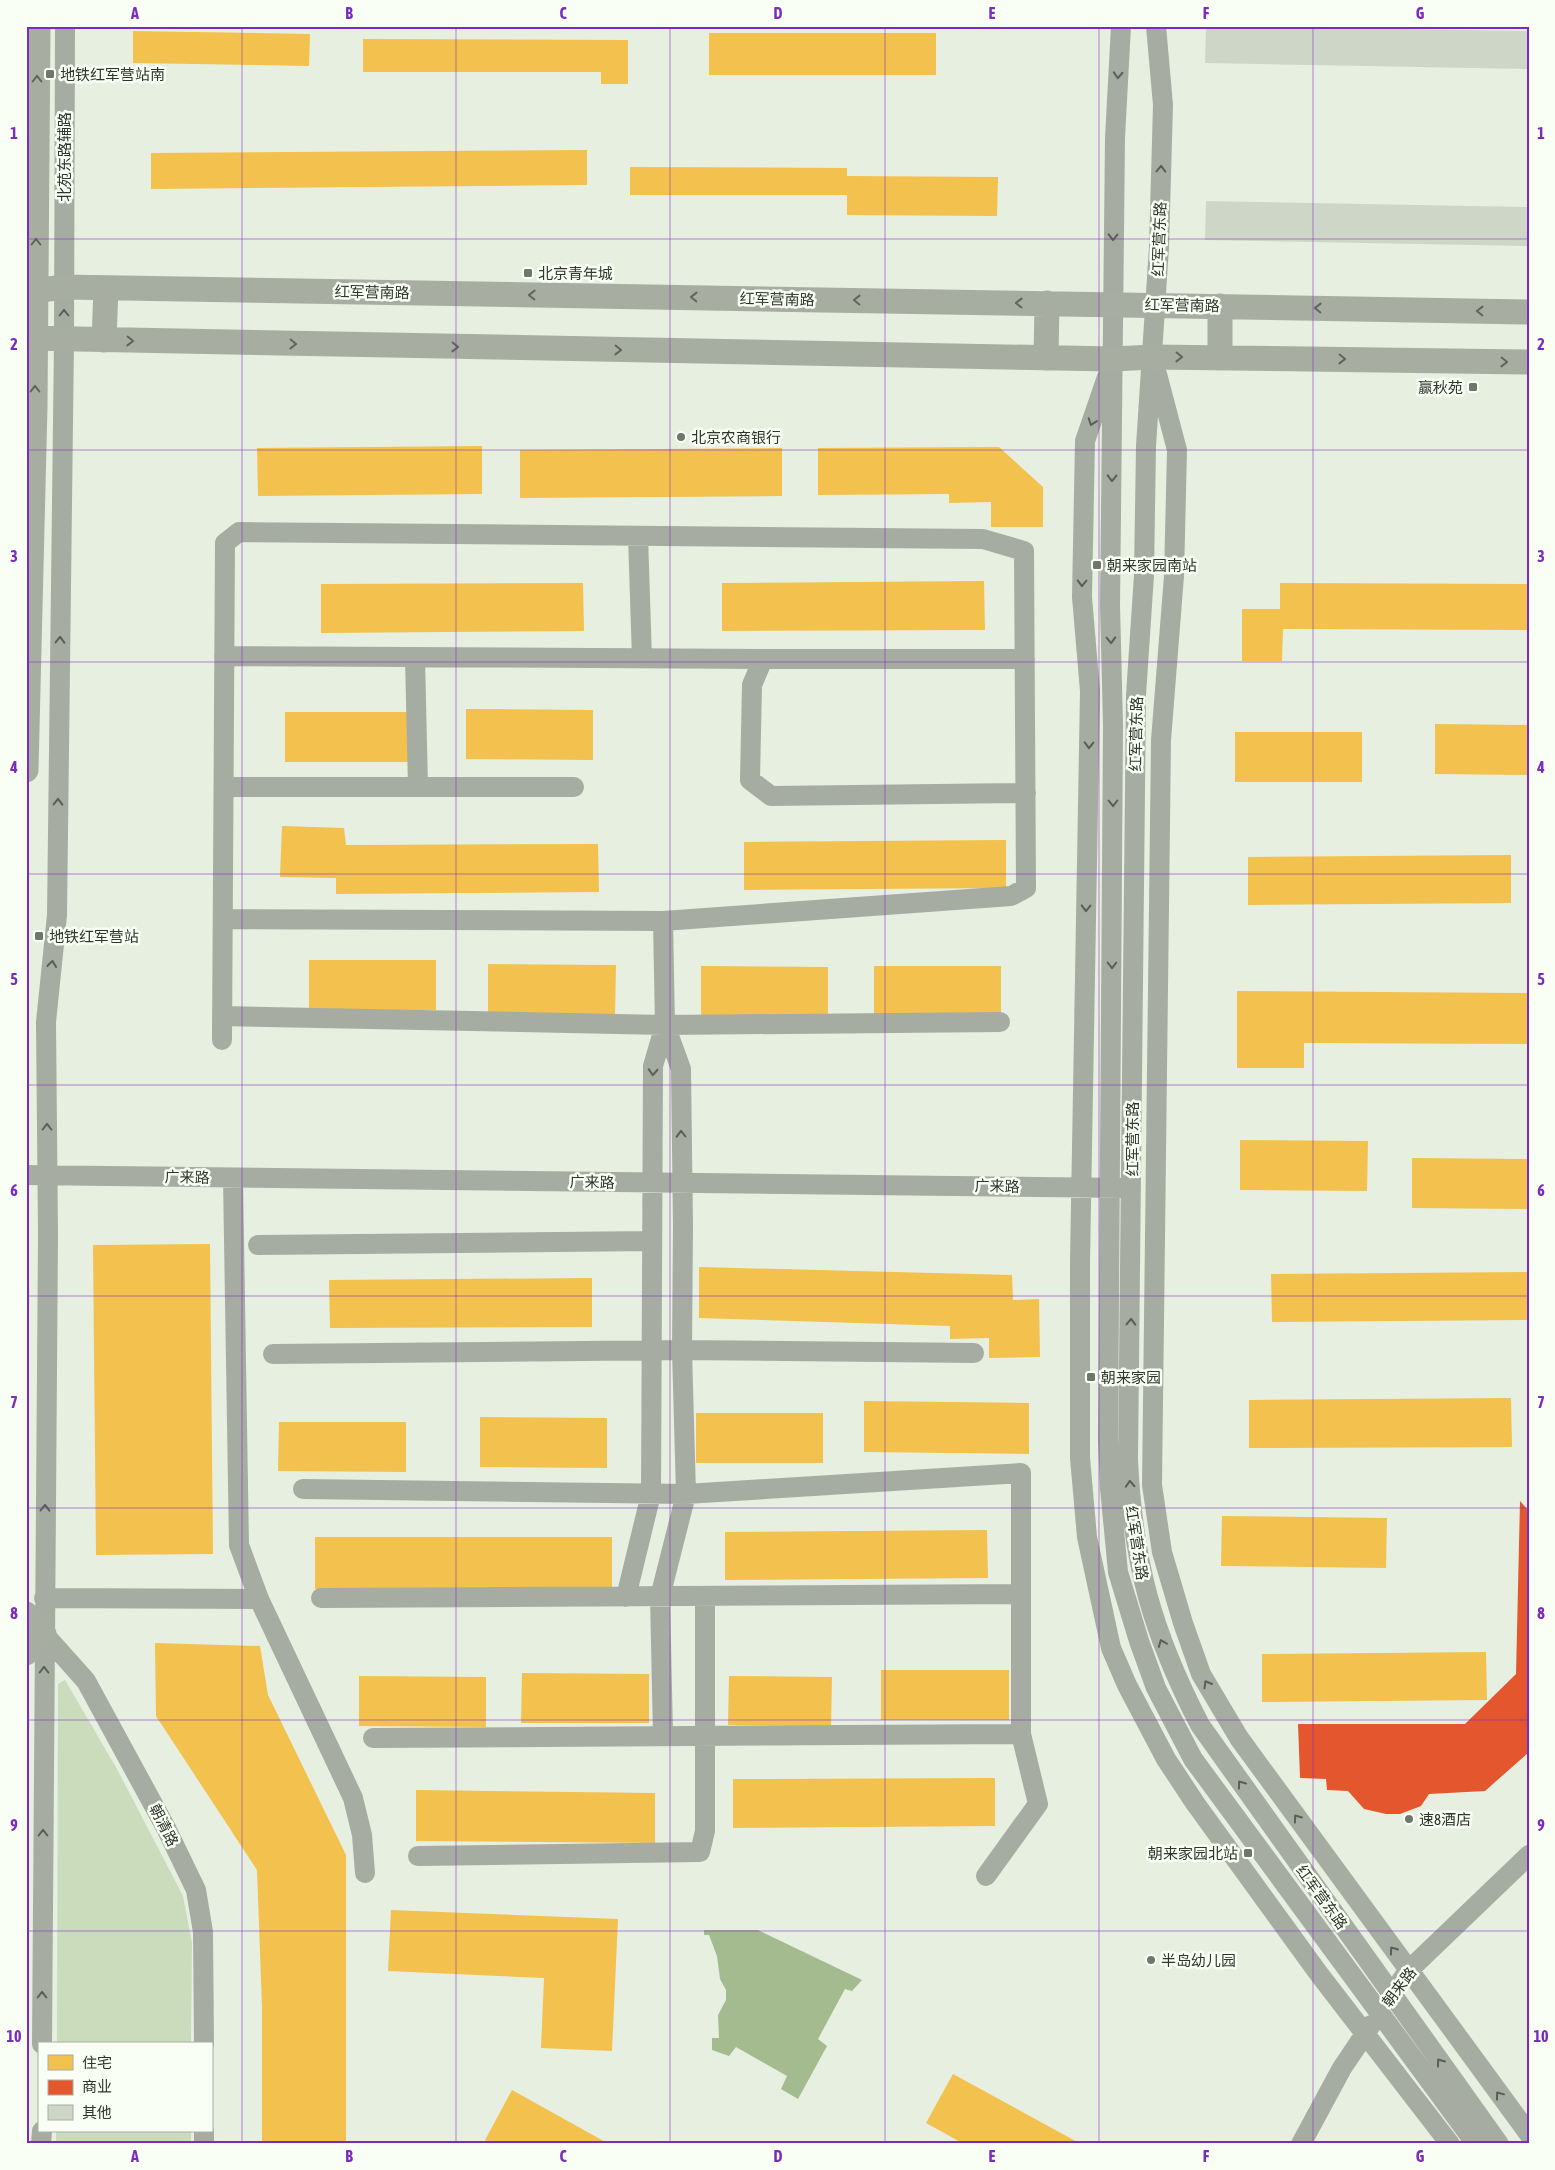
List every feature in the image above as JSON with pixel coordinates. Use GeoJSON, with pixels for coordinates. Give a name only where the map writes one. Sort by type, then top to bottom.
{"type":"FeatureCollection","features":[{"type":"Feature","properties":{"kind":"main road"},"geometry":{"type":"LineString","coordinates":[[26,770],[31,205],[38,26]]}},
{"type":"Feature","properties":{"kind":"main road","name":"红军营南路"},"geometry":{"type":"LineString","coordinates":[[31,291],[64,287],[1529,312]]}},
{"type":"Feature","properties":{"kind":"main road"},"geometry":{"type":"LineString","coordinates":[[104,340],[106,288]]}},
{"type":"Feature","properties":{"kind":"main road"},"geometry":{"type":"LineString","coordinates":[[1046,358],[1047,303]]}},
{"type":"Feature","properties":{"kind":"main road"},"geometry":{"type":"LineString","coordinates":[[1220,306],[1220,358]]}},
{"type":"Feature","properties":{"kind":"main road"},"geometry":{"type":"LineString","coordinates":[[31,338],[1046,358],[1113,359],[1153,357],[1529,362]]}},
{"type":"Feature","properties":{"kind":"main road"},"geometry":{"type":"LineString","coordinates":[[26,1653],[44,1634],[35,1606]]}},
{"type":"Feature","properties":{"kind":"street","name":"北苑东路辅路"},"geometry":{"type":"LineString","coordinates":[[35,1606],[47,1175],[46,1022],[57,915],[64,340],[65,26]]}},
{"type":"Feature","properties":{"kind":"street","name":"红军营东路"},"geometry":{"type":"LineString","coordinates":[[1121,26],[1115,138],[1110,605],[1114,725],[1108,1441],[1110,1488],[1118,1572],[1139,1641],[1156,1688],[1193,1759],[1476,2144]]}},
{"type":"Feature","properties":{"kind":"street","name":"红军营东路"},"geometry":{"type":"LineString","coordinates":[[1156,26],[1163,105],[1156,305],[1146,446],[1144,574],[1136,695],[1128,1460],[1135,1540],[1148,1603],[1161,1642],[1181,1687],[1212,1744],[1499,2144]]}},
{"type":"Feature","properties":{"kind":"street"},"geometry":{"type":"LineString","coordinates":[[1153,357],[1177,450],[1174,576],[1161,740],[1157,1188],[1151,1461],[1156,1519],[1172,1591],[1201,1674],[1239,1738],[1529,2134]]}},
{"type":"Feature","properties":{"kind":"street"},"geometry":{"type":"LineString","coordinates":[[1113,359],[1086,441],[1082,597],[1090,691],[1081,1188],[1080,1458],[1087,1537],[1110,1648],[1126,1685],[1166,1759],[1200,1811],[1364,2034],[1450,2144]]}},
{"type":"Feature","properties":{"kind":"street"},"geometry":{"type":"LineString","coordinates":[[222,1040],[225,544],[239,532],[983,539],[1024,552],[1026,888],[1011,896],[663,921],[223,919]]}},
{"type":"Feature","properties":{"kind":"street"},"geometry":{"type":"LineString","coordinates":[[638,536],[642,659]]}},
{"type":"Feature","properties":{"kind":"street"},"geometry":{"type":"LineString","coordinates":[[224,656],[1025,659]]}},
{"type":"Feature","properties":{"kind":"street"},"geometry":{"type":"LineString","coordinates":[[415,658],[418,787]]}},
{"type":"Feature","properties":{"kind":"street"},"geometry":{"type":"LineString","coordinates":[[763,659],[752,686],[750,780],[771,796],[1026,793]]}},
{"type":"Feature","properties":{"kind":"street"},"geometry":{"type":"LineString","coordinates":[[224,787],[574,787]]}},
{"type":"Feature","properties":{"kind":"street"},"geometry":{"type":"LineString","coordinates":[[626,1597],[651,1494],[653,1066],[665,1025],[663,921]]}},
{"type":"Feature","properties":{"kind":"street"},"geometry":{"type":"LineString","coordinates":[[222,1016],[665,1025],[1000,1022]]}},
{"type":"Feature","properties":{"kind":"street"},"geometry":{"type":"LineString","coordinates":[[663,1735],[660,1596],[686,1494],[682,1350],[681,1069],[665,1025]]}},
{"type":"Feature","properties":{"kind":"street","name":"广来路"},"geometry":{"type":"LineString","coordinates":[[26,1175],[1157,1188]]}},
{"type":"Feature","properties":{"kind":"street"},"geometry":{"type":"LineString","coordinates":[[233,1178],[239,1545],[259,1599],[354,1798],[362,1835],[365,1873]]}},
{"type":"Feature","properties":{"kind":"street"},"geometry":{"type":"LineString","coordinates":[[258,1245],[652,1241]]}},
{"type":"Feature","properties":{"kind":"street"},"geometry":{"type":"LineString","coordinates":[[273,1354],[651,1350],[974,1353]]}},
{"type":"Feature","properties":{"kind":"street"},"geometry":{"type":"LineString","coordinates":[[303,1489],[686,1494],[1021,1473],[1021,1734],[1038,1804],[986,1876]]}},
{"type":"Feature","properties":{"kind":"street"},"geometry":{"type":"LineString","coordinates":[[321,1598],[1021,1594]]}},
{"type":"Feature","properties":{"kind":"street"},"geometry":{"type":"LineString","coordinates":[[418,1856],[700,1852],[705,1831],[705,1596]]}},
{"type":"Feature","properties":{"kind":"street"},"geometry":{"type":"LineString","coordinates":[[35,1606],[259,1599]]}},
{"type":"Feature","properties":{"kind":"street"},"geometry":{"type":"LineString","coordinates":[[42,2042],[44,1634]]}},
{"type":"Feature","properties":{"kind":"street","name":"朝清路"},"geometry":{"type":"LineString","coordinates":[[44,1634],[86,1681],[166,1828],[196,1890],[203,1932],[204,2042]]}},
{"type":"Feature","properties":{"kind":"street"},"geometry":{"type":"LineString","coordinates":[[373,1738],[1021,1734]]}},
{"type":"Feature","properties":{"kind":"street","name":"朝来路"},"geometry":{"type":"LineString","coordinates":[[1301,2144],[1342,2068],[1408,1971],[1529,1855]]}},
{"type":"Feature","properties":{"kind":"shaded area"},"geometry":{"type":"Polygon","coordinates":[[[65,1680],[117,1769],[183,1896],[192,1943],[191,2042],[57,2042],[58,1684],[65,1680]]]}},
{"type":"Feature","properties":{"kind":"shaded area"},"geometry":{"type":"Polygon","coordinates":[[[704,1930],[758,1930],[862,1980],[852,1991],[845,1989],[818,2039],[827,2046],[798,2099],[781,2089],[787,2076],[736,2047],[729,2056],[712,2050],[712,2038],[719,2038],[718,2015],[726,2000],[726,1990],[720,1979],[717,1956],[709,1935],[704,1935],[704,1930]]]}},
{"type":"Feature","properties":{"kind":"shaded area"},"geometry":{"type":"Polygon","coordinates":[[[56,2132],[191,2132],[191,2144],[56,2144],[56,2132]]]}},
{"type":"Feature","properties":{"kind":"building: 住宅"},"geometry":{"type":"Polygon","coordinates":[[[133,31],[310,34],[309,66],[133,63],[133,31]]]}},
{"type":"Feature","properties":{"kind":"building: 住宅"},"geometry":{"type":"Polygon","coordinates":[[[709,33],[936,33],[936,75],[709,75],[709,33]]]}},
{"type":"Feature","properties":{"kind":"building: 住宅"},"geometry":{"type":"Polygon","coordinates":[[[363,39],[628,40],[628,84],[601,84],[601,72],[363,72],[363,39]]]}},
{"type":"Feature","properties":{"kind":"building: 住宅"},"geometry":{"type":"Polygon","coordinates":[[[587,150],[587,185],[151,189],[151,153],[587,150]]]}},
{"type":"Feature","properties":{"kind":"building: 住宅"},"geometry":{"type":"Polygon","coordinates":[[[630,167],[847,168],[847,176],[998,177],[997,216],[847,215],[847,195],[630,195],[630,167]]]}},
{"type":"Feature","properties":{"kind":"building: 住宅"},"geometry":{"type":"Polygon","coordinates":[[[482,446],[482,494],[258,496],[257,448],[482,446]]]}},
{"type":"Feature","properties":{"kind":"building: 住宅"},"geometry":{"type":"Polygon","coordinates":[[[999,447],[1043,487],[1043,527],[991,527],[991,502],[949,503],[949,494],[818,495],[818,448],[999,447]]]}},
{"type":"Feature","properties":{"kind":"building: 住宅"},"geometry":{"type":"Polygon","coordinates":[[[782,448],[782,496],[520,498],[520,450],[782,448]]]}},
{"type":"Feature","properties":{"kind":"building: 住宅"},"geometry":{"type":"Polygon","coordinates":[[[984,581],[985,630],[722,631],[722,583],[984,581]]]}},
{"type":"Feature","properties":{"kind":"building: 住宅"},"geometry":{"type":"Polygon","coordinates":[[[583,583],[584,631],[321,633],[321,584],[583,583]]]}},
{"type":"Feature","properties":{"kind":"building: 住宅"},"geometry":{"type":"Polygon","coordinates":[[[1280,583],[1529,584],[1529,630],[1283,629],[1282,661],[1242,661],[1242,609],[1280,609],[1280,583]]]}},
{"type":"Feature","properties":{"kind":"building: 住宅"},"geometry":{"type":"Polygon","coordinates":[[[466,709],[593,710],[593,760],[466,759],[466,709]]]}},
{"type":"Feature","properties":{"kind":"building: 住宅"},"geometry":{"type":"Polygon","coordinates":[[[285,712],[412,712],[412,762],[285,762],[285,712]]]}},
{"type":"Feature","properties":{"kind":"building: 住宅"},"geometry":{"type":"Polygon","coordinates":[[[1435,724],[1529,725],[1529,775],[1435,774],[1435,724]]]}},
{"type":"Feature","properties":{"kind":"building: 住宅"},"geometry":{"type":"Polygon","coordinates":[[[1235,732],[1362,732],[1362,782],[1235,782],[1235,732]]]}},
{"type":"Feature","properties":{"kind":"building: 住宅"},"geometry":{"type":"Polygon","coordinates":[[[282,826],[344,828],[346,845],[598,844],[599,892],[336,894],[336,878],[280,877],[282,826]]]}},
{"type":"Feature","properties":{"kind":"building: 住宅"},"geometry":{"type":"Polygon","coordinates":[[[1006,840],[1006,888],[744,890],[744,842],[1006,840]]]}},
{"type":"Feature","properties":{"kind":"building: 住宅"},"geometry":{"type":"Polygon","coordinates":[[[1511,855],[1511,903],[1248,905],[1248,857],[1511,855]]]}},
{"type":"Feature","properties":{"kind":"building: 住宅"},"geometry":{"type":"Polygon","coordinates":[[[309,960],[436,960],[436,1010],[309,1010],[309,960]]]}},
{"type":"Feature","properties":{"kind":"building: 住宅"},"geometry":{"type":"Polygon","coordinates":[[[488,964],[616,965],[615,1015],[488,1014],[488,964]]]}},
{"type":"Feature","properties":{"kind":"building: 住宅"},"geometry":{"type":"Polygon","coordinates":[[[701,966],[828,967],[828,1017],[701,1016],[701,966]]]}},
{"type":"Feature","properties":{"kind":"building: 住宅"},"geometry":{"type":"Polygon","coordinates":[[[874,966],[1001,966],[1001,1016],[874,1015],[874,966]]]}},
{"type":"Feature","properties":{"kind":"building: 住宅"},"geometry":{"type":"Polygon","coordinates":[[[1237,991],[1529,993],[1529,1044],[1304,1043],[1304,1068],[1237,1068],[1237,991]]]}},
{"type":"Feature","properties":{"kind":"building: 住宅"},"geometry":{"type":"Polygon","coordinates":[[[1240,1140],[1368,1141],[1367,1191],[1240,1190],[1240,1140]]]}},
{"type":"Feature","properties":{"kind":"building: 住宅"},"geometry":{"type":"Polygon","coordinates":[[[1412,1158],[1529,1159],[1529,1209],[1412,1208],[1412,1158]]]}},
{"type":"Feature","properties":{"kind":"building: 住宅"},"geometry":{"type":"Polygon","coordinates":[[[210,1244],[213,1554],[96,1555],[93,1245],[210,1244]]]}},
{"type":"Feature","properties":{"kind":"building: 住宅"},"geometry":{"type":"Polygon","coordinates":[[[699,1267],[1012,1275],[1013,1300],[1039,1299],[1040,1357],[989,1358],[989,1338],[950,1339],[950,1326],[699,1318],[699,1267]]]}},
{"type":"Feature","properties":{"kind":"building: 住宅"},"geometry":{"type":"Polygon","coordinates":[[[1529,1272],[1529,1320],[1272,1322],[1271,1274],[1529,1272]]]}},
{"type":"Feature","properties":{"kind":"building: 住宅"},"geometry":{"type":"Polygon","coordinates":[[[592,1278],[592,1327],[330,1328],[329,1280],[592,1278]]]}},
{"type":"Feature","properties":{"kind":"building: 住宅"},"geometry":{"type":"Polygon","coordinates":[[[1511,1398],[1512,1447],[1249,1448],[1249,1400],[1511,1398]]]}},
{"type":"Feature","properties":{"kind":"building: 住宅"},"geometry":{"type":"Polygon","coordinates":[[[864,1401],[1029,1403],[1029,1454],[864,1452],[864,1401]]]}},
{"type":"Feature","properties":{"kind":"building: 住宅"},"geometry":{"type":"Polygon","coordinates":[[[696,1413],[823,1413],[823,1463],[696,1463],[696,1413]]]}},
{"type":"Feature","properties":{"kind":"building: 住宅"},"geometry":{"type":"Polygon","coordinates":[[[480,1417],[607,1418],[607,1468],[480,1467],[480,1417]]]}},
{"type":"Feature","properties":{"kind":"building: 住宅"},"geometry":{"type":"Polygon","coordinates":[[[279,1422],[406,1422],[406,1472],[278,1471],[279,1422]]]}},
{"type":"Feature","properties":{"kind":"building: 住宅"},"geometry":{"type":"Polygon","coordinates":[[[1222,1516],[1387,1518],[1386,1568],[1221,1566],[1222,1516]]]}},
{"type":"Feature","properties":{"kind":"building: 住宅"},"geometry":{"type":"Polygon","coordinates":[[[987,1530],[988,1578],[725,1580],[725,1532],[987,1530]]]}},
{"type":"Feature","properties":{"kind":"building: 住宅"},"geometry":{"type":"Polygon","coordinates":[[[315,1537],[612,1537],[612,1589],[315,1589],[315,1537]]]}},
{"type":"Feature","properties":{"kind":"building: 住宅"},"geometry":{"type":"Polygon","coordinates":[[[155,1643],[260,1646],[268,1695],[346,1855],[346,2144],[262,2144],[262,2007],[257,1870],[156,1716],[155,1643]]]}},
{"type":"Feature","properties":{"kind":"building: 住宅"},"geometry":{"type":"Polygon","coordinates":[[[1486,1652],[1487,1700],[1262,1702],[1262,1654],[1486,1652]]]}},
{"type":"Feature","properties":{"kind":"building: 住宅"},"geometry":{"type":"Polygon","coordinates":[[[881,1670],[1009,1670],[1009,1720],[881,1720],[881,1670]]]}},
{"type":"Feature","properties":{"kind":"building: 住宅"},"geometry":{"type":"Polygon","coordinates":[[[522,1673],[649,1674],[649,1723],[521,1723],[522,1673]]]}},
{"type":"Feature","properties":{"kind":"building: 住宅"},"geometry":{"type":"Polygon","coordinates":[[[359,1676],[486,1677],[486,1727],[359,1726],[359,1676]]]}},
{"type":"Feature","properties":{"kind":"building: 住宅"},"geometry":{"type":"Polygon","coordinates":[[[729,1676],[832,1677],[831,1726],[728,1725],[729,1676]]]}},
{"type":"Feature","properties":{"kind":"building: 住宅"},"geometry":{"type":"Polygon","coordinates":[[[995,1778],[995,1826],[733,1828],[733,1779],[995,1778]]]}},
{"type":"Feature","properties":{"kind":"building: 住宅"},"geometry":{"type":"Polygon","coordinates":[[[416,1790],[655,1793],[655,1843],[416,1841],[416,1790]]]}},
{"type":"Feature","properties":{"kind":"building: 住宅"},"geometry":{"type":"Polygon","coordinates":[[[391,1910],[618,1919],[612,2051],[541,2048],[544,1978],[388,1971],[391,1910]]]}},
{"type":"Feature","properties":{"kind":"building: 住宅"},"geometry":{"type":"Polygon","coordinates":[[[953,2074],[1081,2144],[964,2144],[926,2123],[953,2074]]]}},
{"type":"Feature","properties":{"kind":"building: 住宅"},"geometry":{"type":"Polygon","coordinates":[[[512,2090],[609,2144],[492,2144],[485,2140],[512,2090]]]}},
{"type":"Feature","properties":{"kind":"building: 商业"},"geometry":{"type":"Polygon","coordinates":[[[1520,1501],[1529,1511],[1529,1752],[1485,1791],[1429,1794],[1421,1806],[1400,1814],[1386,1814],[1364,1809],[1348,1791],[1327,1790],[1326,1779],[1300,1778],[1298,1724],[1465,1724],[1516,1674],[1520,1501]]]}},
{"type":"Feature","properties":{"kind":"building: 其他"},"geometry":{"type":"Polygon","coordinates":[[[1206,26],[1529,31],[1529,69],[1205,63],[1206,26]]]}},
{"type":"Feature","properties":{"kind":"building: 其他"},"geometry":{"type":"Polygon","coordinates":[[[1206,201],[1529,207],[1529,246],[1205,240],[1206,201]]]}},
{"type":"Feature","properties":{"kind":"place","name":"地铁红军营站南"},"geometry":{"type":"Point","coordinates":[50,74]}},
{"type":"Feature","properties":{"kind":"place","name":"北京青年城"},"geometry":{"type":"Point","coordinates":[528,273]}},
{"type":"Feature","properties":{"kind":"place","name":"赢秋苑"},"geometry":{"type":"Point","coordinates":[1473,387]}},
{"type":"Feature","properties":{"kind":"place","name":"北京农商银行"},"geometry":{"type":"Point","coordinates":[681,437]}},
{"type":"Feature","properties":{"kind":"place","name":"朝来家园南站"},"geometry":{"type":"Point","coordinates":[1097,565]}},
{"type":"Feature","properties":{"kind":"place","name":"地铁红军营站"},"geometry":{"type":"Point","coordinates":[39,936]}},
{"type":"Feature","properties":{"kind":"place","name":"朝来家园"},"geometry":{"type":"Point","coordinates":[1091,1377]}},
{"type":"Feature","properties":{"kind":"place","name":"速8酒店"},"geometry":{"type":"Point","coordinates":[1409,1819]}},
{"type":"Feature","properties":{"kind":"place","name":"朝来家园北站"},"geometry":{"type":"Point","coordinates":[1248,1853]}},
{"type":"Feature","properties":{"kind":"place","name":"半岛幼儿园"},"geometry":{"type":"Point","coordinates":[1151,1960]}}]}
